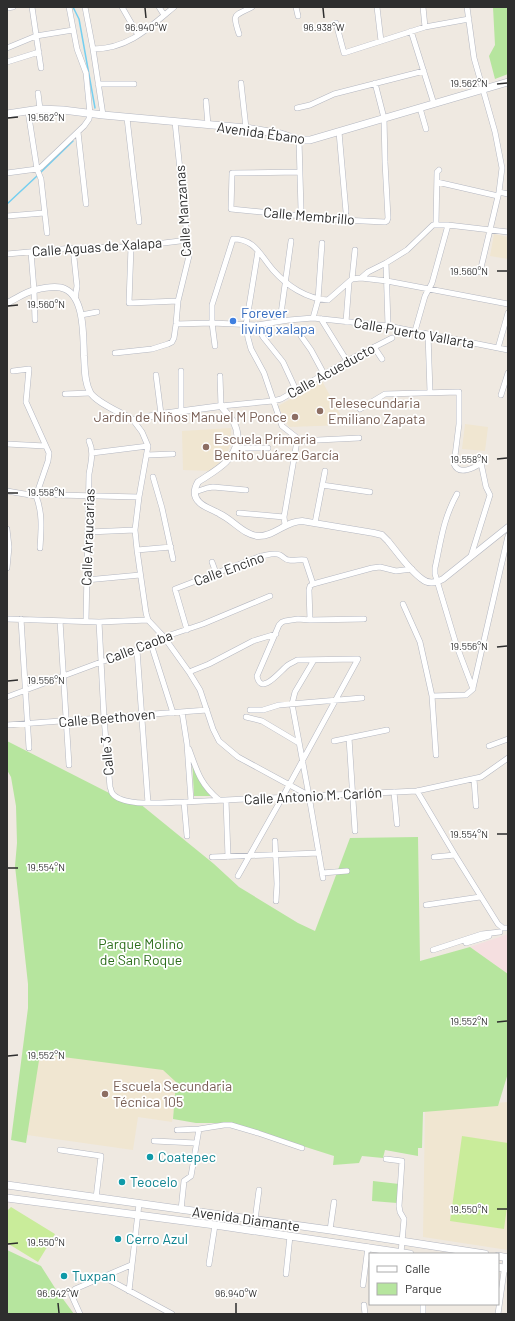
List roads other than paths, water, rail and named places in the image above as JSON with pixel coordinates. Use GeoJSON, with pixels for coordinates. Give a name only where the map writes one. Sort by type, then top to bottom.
{"type":"FeatureCollection","features":[{"type":"Feature","properties":{"kind":"main road","name":"Avenida Ébano"},"geometry":{"type":"LineString","coordinates":[[7,114],[40,109],[63,110],[128,118],[246,128],[281,134],[299,140],[316,139],[508,82]]}},
{"type":"Feature","properties":{"kind":"main road","name":"Avenida Diamante"},"geometry":{"type":"LineString","coordinates":[[7,1186],[268,1221],[479,1253]]}},
{"type":"Feature","properties":{"kind":"main road"},"geometry":{"type":"LineString","coordinates":[[67,1206],[68,1194]]}},
{"type":"Feature","properties":{"kind":"main road","name":"Avenida Diamante"},"geometry":{"type":"LineString","coordinates":[[7,1198],[215,1225],[401,1253]]}},
{"type":"Feature","properties":{"kind":"main road"},"geometry":{"type":"LineString","coordinates":[[267,1233],[268,1221]]}},
{"type":"Feature","properties":{"kind":"street"},"geometry":{"type":"LineString","coordinates":[[7,8],[13,7]]}},
{"type":"Feature","properties":{"kind":"street"},"geometry":{"type":"LineString","coordinates":[[32,7],[41,68]]}},
{"type":"Feature","properties":{"kind":"street"},"geometry":{"type":"LineString","coordinates":[[39,172],[44,165],[87,122],[90,114],[86,73],[77,49],[68,7]]}},
{"type":"Feature","properties":{"kind":"street"},"geometry":{"type":"LineString","coordinates":[[85,7],[103,115]]}},
{"type":"Feature","properties":{"kind":"street"},"geometry":{"type":"LineString","coordinates":[[122,7],[138,35]]}},
{"type":"Feature","properties":{"kind":"street"},"geometry":{"type":"LineString","coordinates":[[159,7],[164,16]]}},
{"type":"Feature","properties":{"kind":"street"},"geometry":{"type":"LineString","coordinates":[[93,49],[105,49],[123,44],[138,35],[174,7]]}},
{"type":"Feature","properties":{"kind":"street"},"geometry":{"type":"LineString","coordinates":[[239,34],[234,20],[235,17],[237,14],[252,7]]}},
{"type":"Feature","properties":{"kind":"street"},"geometry":{"type":"LineString","coordinates":[[296,7],[298,16]]}},
{"type":"Feature","properties":{"kind":"street"},"geometry":{"type":"LineString","coordinates":[[377,7],[381,41]]}},
{"type":"Feature","properties":{"kind":"street"},"geometry":{"type":"LineString","coordinates":[[423,7],[425,27]]}},
{"type":"Feature","properties":{"kind":"street"},"geometry":{"type":"LineString","coordinates":[[467,7],[474,58],[496,132],[502,174],[499,194],[480,272]]}},
{"type":"Feature","properties":{"kind":"street"},"geometry":{"type":"LineString","coordinates":[[336,22],[344,53],[425,27],[469,19]]}},
{"type":"Feature","properties":{"kind":"street"},"geometry":{"type":"LineString","coordinates":[[7,48],[36,36],[73,30]]}},
{"type":"Feature","properties":{"kind":"street"},"geometry":{"type":"LineString","coordinates":[[411,31],[434,104]]}},
{"type":"Feature","properties":{"kind":"street"},"geometry":{"type":"LineString","coordinates":[[7,62],[39,52]]}},
{"type":"Feature","properties":{"kind":"street"},"geometry":{"type":"LineString","coordinates":[[297,108],[310,105],[334,94],[424,71]]}},
{"type":"Feature","properties":{"kind":"street"},"geometry":{"type":"LineString","coordinates":[[242,83],[246,128]]}},
{"type":"Feature","properties":{"kind":"street"},"geometry":{"type":"LineString","coordinates":[[375,83],[384,118]]}},
{"type":"Feature","properties":{"kind":"street"},"geometry":{"type":"LineString","coordinates":[[98,84],[134,84]]}},
{"type":"Feature","properties":{"kind":"street"},"geometry":{"type":"LineString","coordinates":[[38,93],[40,109]]}},
{"type":"Feature","properties":{"kind":"street"},"geometry":{"type":"LineString","coordinates":[[206,101],[208,125]]}},
{"type":"Feature","properties":{"kind":"street"},"geometry":{"type":"LineString","coordinates":[[420,108],[426,129]]}},
{"type":"Feature","properties":{"kind":"street"},"geometry":{"type":"LineString","coordinates":[[28,110],[39,172],[47,233]]}},
{"type":"Feature","properties":{"kind":"street"},"geometry":{"type":"LineString","coordinates":[[128,118],[138,222]]}},
{"type":"Feature","properties":{"kind":"street","name":"Calle Membrillo"},"geometry":{"type":"LineString","coordinates":[[300,172],[232,173],[231,209],[342,220],[387,221],[384,118]]}},
{"type":"Feature","properties":{"kind":"street","name":"Calle Manzanas"},"geometry":{"type":"LineString","coordinates":[[115,353],[152,349],[172,342],[176,324],[178,301],[189,256],[174,122]]}},
{"type":"Feature","properties":{"kind":"street"},"geometry":{"type":"LineString","coordinates":[[78,132],[86,204]]}},
{"type":"Feature","properties":{"kind":"street"},"geometry":{"type":"LineString","coordinates":[[339,132],[346,212]]}},
{"type":"Feature","properties":{"kind":"street"},"geometry":{"type":"LineString","coordinates":[[299,140],[301,210]]}},
{"type":"Feature","properties":{"kind":"street"},"geometry":{"type":"LineString","coordinates":[[436,224],[438,170]]}},
{"type":"Feature","properties":{"kind":"street"},"geometry":{"type":"LineString","coordinates":[[7,173],[39,172]]}},
{"type":"Feature","properties":{"kind":"street"},"geometry":{"type":"LineString","coordinates":[[437,182],[499,194],[508,194]]}},
{"type":"Feature","properties":{"kind":"street"},"geometry":{"type":"LineString","coordinates":[[7,216],[44,214]]}},
{"type":"Feature","properties":{"kind":"street"},"geometry":{"type":"LineString","coordinates":[[361,278],[368,272],[408,250],[430,227],[436,224],[508,232]]}},
{"type":"Feature","properties":{"kind":"street"},"geometry":{"type":"LineString","coordinates":[[415,331],[426,296],[432,283],[448,225]]}},
{"type":"Feature","properties":{"kind":"street"},"geometry":{"type":"LineString","coordinates":[[215,346],[212,323],[212,305],[233,239],[242,239],[251,244],[273,270],[286,282],[303,294],[318,300],[328,300],[350,281],[361,278],[508,304]]}},
{"type":"Feature","properties":{"kind":"street","name":"Calle Aguas de Xalapa"},"geometry":{"type":"LineString","coordinates":[[7,254],[73,248],[131,247],[188,240]]}},
{"type":"Feature","properties":{"kind":"street"},"geometry":{"type":"LineString","coordinates":[[280,321],[291,241]]}},
{"type":"Feature","properties":{"kind":"street"},"geometry":{"type":"LineString","coordinates":[[313,318],[318,300],[322,243]]}},
{"type":"Feature","properties":{"kind":"street"},"geometry":{"type":"LineString","coordinates":[[131,247],[129,303],[178,301]]}},
{"type":"Feature","properties":{"kind":"street"},"geometry":{"type":"LineString","coordinates":[[73,248],[77,286],[75,299]]}},
{"type":"Feature","properties":{"kind":"street"},"geometry":{"type":"LineString","coordinates":[[346,322],[355,250]]}},
{"type":"Feature","properties":{"kind":"street"},"geometry":{"type":"LineString","coordinates":[[258,251],[246,325],[251,349],[264,373],[282,426],[296,436],[297,442],[284,517],[285,525]]}},
{"type":"Feature","properties":{"kind":"street"},"geometry":{"type":"LineString","coordinates":[[31,252],[35,320]]}},
{"type":"Feature","properties":{"kind":"street"},"geometry":{"type":"LineString","coordinates":[[386,263],[388,326]]}},
{"type":"Feature","properties":{"kind":"street"},"geometry":{"type":"LineString","coordinates":[[7,303],[34,290],[56,287],[64,288],[70,292],[75,299],[81,315],[85,374],[90,393],[96,400],[133,420],[142,432],[148,446],[135,530],[140,574],[148,620],[164,637],[189,672],[200,690],[213,729],[219,740],[228,750],[309,796]]}},
{"type":"Feature","properties":{"kind":"street"},"geometry":{"type":"LineString","coordinates":[[81,315],[97,312]]}},
{"type":"Feature","properties":{"kind":"street"},"geometry":{"type":"LineString","coordinates":[[498,348],[508,313]]}},
{"type":"Feature","properties":{"kind":"street","name":"Calle Puerto Vallarta"},"geometry":{"type":"LineString","coordinates":[[176,324],[212,323],[257,325],[313,318],[388,326],[508,350]]}},
{"type":"Feature","properties":{"kind":"street"},"geometry":{"type":"LineString","coordinates":[[321,319],[347,361]]}},
{"type":"Feature","properties":{"kind":"street"},"geometry":{"type":"LineString","coordinates":[[257,325],[263,337],[283,362],[296,390]]}},
{"type":"Feature","properties":{"kind":"street"},"geometry":{"type":"LineString","coordinates":[[428,334],[430,392]]}},
{"type":"Feature","properties":{"kind":"street"},"geometry":{"type":"LineString","coordinates":[[301,336],[311,350],[324,374]]}},
{"type":"Feature","properties":{"kind":"street","name":"Calle Acueducto"},"geometry":{"type":"LineString","coordinates":[[133,420],[181,411],[273,401],[392,338]]}},
{"type":"Feature","properties":{"kind":"street"},"geometry":{"type":"LineString","coordinates":[[374,347],[382,359]]}},
{"type":"Feature","properties":{"kind":"street"},"geometry":{"type":"LineString","coordinates":[[13,371],[29,369],[26,402],[49,453],[48,461],[36,496],[40,504],[41,514],[40,548]]}},
{"type":"Feature","properties":{"kind":"street"},"geometry":{"type":"LineString","coordinates":[[181,371],[181,411]]}},
{"type":"Feature","properties":{"kind":"street"},"geometry":{"type":"LineString","coordinates":[[501,395],[508,373]]}},
{"type":"Feature","properties":{"kind":"street"},"geometry":{"type":"LineString","coordinates":[[156,376],[161,414]]}},
{"type":"Feature","properties":{"kind":"street"},"geometry":{"type":"LineString","coordinates":[[220,376],[221,406],[234,423],[237,430],[236,448],[227,462],[198,482],[195,486],[194,492],[199,503],[228,518],[248,533],[258,536],[268,535],[285,525],[297,521],[382,535],[422,580],[438,582],[508,527]]}},
{"type":"Feature","properties":{"kind":"street"},"geometry":{"type":"LineString","coordinates":[[360,409],[385,394],[459,392],[459,424],[454,464],[458,470],[470,470],[481,463],[486,487],[490,495],[471,556]]}},
{"type":"Feature","properties":{"kind":"street"},"geometry":{"type":"LineString","coordinates":[[65,394],[90,393]]}},
{"type":"Feature","properties":{"kind":"street"},"geometry":{"type":"LineString","coordinates":[[297,442],[359,438]]}},
{"type":"Feature","properties":{"kind":"street"},"geometry":{"type":"LineString","coordinates":[[88,441],[91,446],[92,453],[148,446]]}},
{"type":"Feature","properties":{"kind":"street"},"geometry":{"type":"LineString","coordinates":[[7,444],[45,446]]}},
{"type":"Feature","properties":{"kind":"street"},"geometry":{"type":"LineString","coordinates":[[236,448],[268,448]]}},
{"type":"Feature","properties":{"kind":"street","name":"Calle Araucarias"},"geometry":{"type":"LineString","coordinates":[[86,622],[86,580],[92,453]]}},
{"type":"Feature","properties":{"kind":"street"},"geometry":{"type":"LineString","coordinates":[[147,455],[174,454]]}},
{"type":"Feature","properties":{"kind":"street"},"geometry":{"type":"LineString","coordinates":[[315,523],[325,471]]}},
{"type":"Feature","properties":{"kind":"street"},"geometry":{"type":"LineString","coordinates":[[153,477],[162,508],[173,559]]}},
{"type":"Feature","properties":{"kind":"street"},"geometry":{"type":"LineString","coordinates":[[322,485],[370,492]]}},
{"type":"Feature","properties":{"kind":"street"},"geometry":{"type":"LineString","coordinates":[[194,492],[213,487],[246,490]]}},
{"type":"Feature","properties":{"kind":"street"},"geometry":{"type":"LineString","coordinates":[[7,491],[36,496]]}},
{"type":"Feature","properties":{"kind":"street"},"geometry":{"type":"LineString","coordinates":[[457,494],[445,518],[435,574],[456,644],[473,689]]}},
{"type":"Feature","properties":{"kind":"street"},"geometry":{"type":"LineString","coordinates":[[58,495],[139,497]]}},
{"type":"Feature","properties":{"kind":"street"},"geometry":{"type":"LineString","coordinates":[[239,513],[284,517]]}},
{"type":"Feature","properties":{"kind":"street"},"geometry":{"type":"LineString","coordinates":[[7,529],[9,547],[7,568]]}},
{"type":"Feature","properties":{"kind":"street"},"geometry":{"type":"LineString","coordinates":[[88,532],[135,530]]}},
{"type":"Feature","properties":{"kind":"street"},"geometry":{"type":"LineString","coordinates":[[432,696],[466,695],[473,689],[508,536]]}},
{"type":"Feature","properties":{"kind":"street"},"geometry":{"type":"LineString","coordinates":[[137,550],[171,547]]}},
{"type":"Feature","properties":{"kind":"street","name":"Calle Encino"},"geometry":{"type":"LineString","coordinates":[[187,630],[175,589],[261,556],[273,553],[290,561],[305,560],[311,585]]}},
{"type":"Feature","properties":{"kind":"street"},"geometry":{"type":"LineString","coordinates":[[212,562],[216,573]]}},
{"type":"Feature","properties":{"kind":"street"},"geometry":{"type":"LineString","coordinates":[[310,620],[311,585],[372,568],[380,567],[396,570],[412,569]]}},
{"type":"Feature","properties":{"kind":"street"},"geometry":{"type":"LineString","coordinates":[[86,580],[140,574]]}},
{"type":"Feature","properties":{"kind":"street","name":"Calle Caoba"},"geometry":{"type":"LineString","coordinates":[[7,697],[137,650],[164,637],[203,624],[270,596]]}},
{"type":"Feature","properties":{"kind":"street"},"geometry":{"type":"LineString","coordinates":[[403,604],[420,642],[432,696],[436,755]]}},
{"type":"Feature","properties":{"kind":"street"},"geometry":{"type":"LineString","coordinates":[[7,619],[86,622],[148,620]]}},
{"type":"Feature","properties":{"kind":"street"},"geometry":{"type":"LineString","coordinates":[[21,619],[29,748]]}},
{"type":"Feature","properties":{"kind":"street"},"geometry":{"type":"LineString","coordinates":[[238,876],[358,659],[297,660],[290,663],[271,682],[266,684],[261,683],[257,676],[279,625],[282,622],[298,619],[364,619]]}},
{"type":"Feature","properties":{"kind":"street"},"geometry":{"type":"LineString","coordinates":[[60,621],[69,765]]}},
{"type":"Feature","properties":{"kind":"street","name":"Calle 3"},"geometry":{"type":"LineString","coordinates":[[99,622],[104,718],[110,787],[112,793]]}},
{"type":"Feature","properties":{"kind":"street"},"geometry":{"type":"LineString","coordinates":[[189,672],[209,664],[254,641],[276,634]]}},
{"type":"Feature","properties":{"kind":"street"},"geometry":{"type":"LineString","coordinates":[[151,644],[173,712]]}},
{"type":"Feature","properties":{"kind":"street"},"geometry":{"type":"LineString","coordinates":[[137,650],[148,803]]}},
{"type":"Feature","properties":{"kind":"street"},"geometry":{"type":"LineString","coordinates":[[314,660],[295,692],[292,704],[322,875],[347,871]]}},
{"type":"Feature","properties":{"kind":"street"},"geometry":{"type":"LineString","coordinates":[[250,710],[263,710],[279,705],[335,702],[362,698]]}},
{"type":"Feature","properties":{"kind":"street","name":"Calle Beethoven"},"geometry":{"type":"LineString","coordinates":[[7,725],[207,710]]}},
{"type":"Feature","properties":{"kind":"street"},"geometry":{"type":"LineString","coordinates":[[182,712],[191,802]]}},
{"type":"Feature","properties":{"kind":"street"},"geometry":{"type":"LineString","coordinates":[[246,717],[262,721],[299,743]]}},
{"type":"Feature","properties":{"kind":"street"},"geometry":{"type":"LineString","coordinates":[[334,741],[387,730]]}},
{"type":"Feature","properties":{"kind":"street"},"geometry":{"type":"LineString","coordinates":[[349,738],[354,794],[355,832]]}},
{"type":"Feature","properties":{"kind":"street"},"geometry":{"type":"LineString","coordinates":[[489,746],[508,739]]}},
{"type":"Feature","properties":{"kind":"street"},"geometry":{"type":"LineString","coordinates":[[186,744],[200,780],[219,800]]}},
{"type":"Feature","properties":{"kind":"street","name":"Calle Antonio M. Carlón"},"geometry":{"type":"LineString","coordinates":[[112,793],[125,801],[133,803],[148,803],[417,791],[481,777],[508,758]]}},
{"type":"Feature","properties":{"kind":"street"},"geometry":{"type":"LineString","coordinates":[[474,779],[476,806]]}},
{"type":"Feature","properties":{"kind":"street"},"geometry":{"type":"LineString","coordinates":[[417,791],[480,897],[498,924],[504,929]]}},
{"type":"Feature","properties":{"kind":"street"},"geometry":{"type":"LineString","coordinates":[[394,792],[397,824]]}},
{"type":"Feature","properties":{"kind":"street"},"geometry":{"type":"LineString","coordinates":[[226,800],[228,856]]}},
{"type":"Feature","properties":{"kind":"street"},"geometry":{"type":"LineString","coordinates":[[184,802],[187,836]]}},
{"type":"Feature","properties":{"kind":"street"},"geometry":{"type":"LineString","coordinates":[[275,841],[277,884],[276,901]]}},
{"type":"Feature","properties":{"kind":"street"},"geometry":{"type":"LineString","coordinates":[[212,857],[319,853]]}},
{"type":"Feature","properties":{"kind":"street"},"geometry":{"type":"LineString","coordinates":[[434,857],[455,855]]}},
{"type":"Feature","properties":{"kind":"street"},"geometry":{"type":"LineString","coordinates":[[426,905],[480,897]]}},
{"type":"Feature","properties":{"kind":"street"},"geometry":{"type":"LineString","coordinates":[[466,944],[504,929]]}},
{"type":"Feature","properties":{"kind":"street"},"geometry":{"type":"LineString","coordinates":[[433,950],[482,934],[504,929]]}},
{"type":"Feature","properties":{"kind":"street"},"geometry":{"type":"LineString","coordinates":[[177,1130],[231,1125],[264,1134],[302,1148]]}},
{"type":"Feature","properties":{"kind":"street"},"geometry":{"type":"LineString","coordinates":[[180,1210],[184,1181],[191,1176],[199,1129]]}},
{"type":"Feature","properties":{"kind":"street"},"geometry":{"type":"LineString","coordinates":[[154,1141],[196,1143]]}},
{"type":"Feature","properties":{"kind":"street"},"geometry":{"type":"LineString","coordinates":[[60,1150],[101,1156],[96,1198]]}},
{"type":"Feature","properties":{"kind":"street"},"geometry":{"type":"LineString","coordinates":[[386,1159],[402,1161],[400,1212],[404,1219],[401,1253]]}},
{"type":"Feature","properties":{"kind":"street"},"geometry":{"type":"LineString","coordinates":[[255,1220],[259,1190]]}},
{"type":"Feature","properties":{"kind":"street"},"geometry":{"type":"LineString","coordinates":[[330,1230],[334,1202]]}},
{"type":"Feature","properties":{"kind":"street"},"geometry":{"type":"LineString","coordinates":[[129,1291],[131,1265],[140,1204]]}},
{"type":"Feature","properties":{"kind":"street"},"geometry":{"type":"LineString","coordinates":[[209,1264],[215,1225]]}},
{"type":"Feature","properties":{"kind":"street"},"geometry":{"type":"LineString","coordinates":[[286,1274],[290,1236]]}},
{"type":"Feature","properties":{"kind":"street"},"geometry":{"type":"LineString","coordinates":[[362,1285],[368,1247]]}},
{"type":"Feature","properties":{"kind":"street"},"geometry":{"type":"LineString","coordinates":[[498,1314],[504,1268],[507,1257]]}},
{"type":"Feature","properties":{"kind":"street"},"geometry":{"type":"LineString","coordinates":[[80,1314],[71,1294],[75,1289],[131,1265]]}},
{"type":"Feature","properties":{"kind":"street"},"geometry":{"type":"LineString","coordinates":[[104,1277],[172,1314]]}},
{"type":"Feature","properties":{"kind":"street"},"geometry":{"type":"LineString","coordinates":[[364,1305],[365,1314]]}},
{"type":"Feature","properties":{"kind":"waterway"},"geometry":{"type":"LineString","coordinates":[[73,7],[79,19],[95,108]]}},
{"type":"Feature","properties":{"kind":"waterway"},"geometry":{"type":"LineString","coordinates":[[40,173],[73,141]]}},
{"type":"Feature","properties":{"kind":"waterway"},"geometry":{"type":"LineString","coordinates":[[7,204],[37,176]]}},
{"type":"Feature","properties":{"kind":"place","name":"Forever living xalapa"},"geometry":{"type":"Point","coordinates":[233,321]}},
{"type":"Feature","properties":{"kind":"place","name":"Telesecundaria Emiliano Zapata"},"geometry":{"type":"Point","coordinates":[320,411]}},
{"type":"Feature","properties":{"kind":"place","name":"Jardín de Niños Manuel M Ponce"},"geometry":{"type":"Point","coordinates":[295,417]}},
{"type":"Feature","properties":{"kind":"place","name":"Escuela Primaria Benito Juárez García"},"geometry":{"type":"Point","coordinates":[206,447]}},
{"type":"Feature","properties":{"kind":"place","name":"Escuela Secundaria Técnica 105"},"geometry":{"type":"Point","coordinates":[105,1094]}},
{"type":"Feature","properties":{"kind":"place","name":"Coatepec"},"geometry":{"type":"Point","coordinates":[150,1157]}},
{"type":"Feature","properties":{"kind":"place","name":"Teocelo"},"geometry":{"type":"Point","coordinates":[122,1182]}},
{"type":"Feature","properties":{"kind":"place","name":"Cerro Azul"},"geometry":{"type":"Point","coordinates":[118,1239]}},
{"type":"Feature","properties":{"kind":"place","name":"Tuxpan"},"geometry":{"type":"Point","coordinates":[64,1276]}},
{"type":"Feature","properties":{"kind":"park label","name":"Parque Molino de San Roque"},"geometry":{"type":"Point","coordinates":[141,952]}}]}
